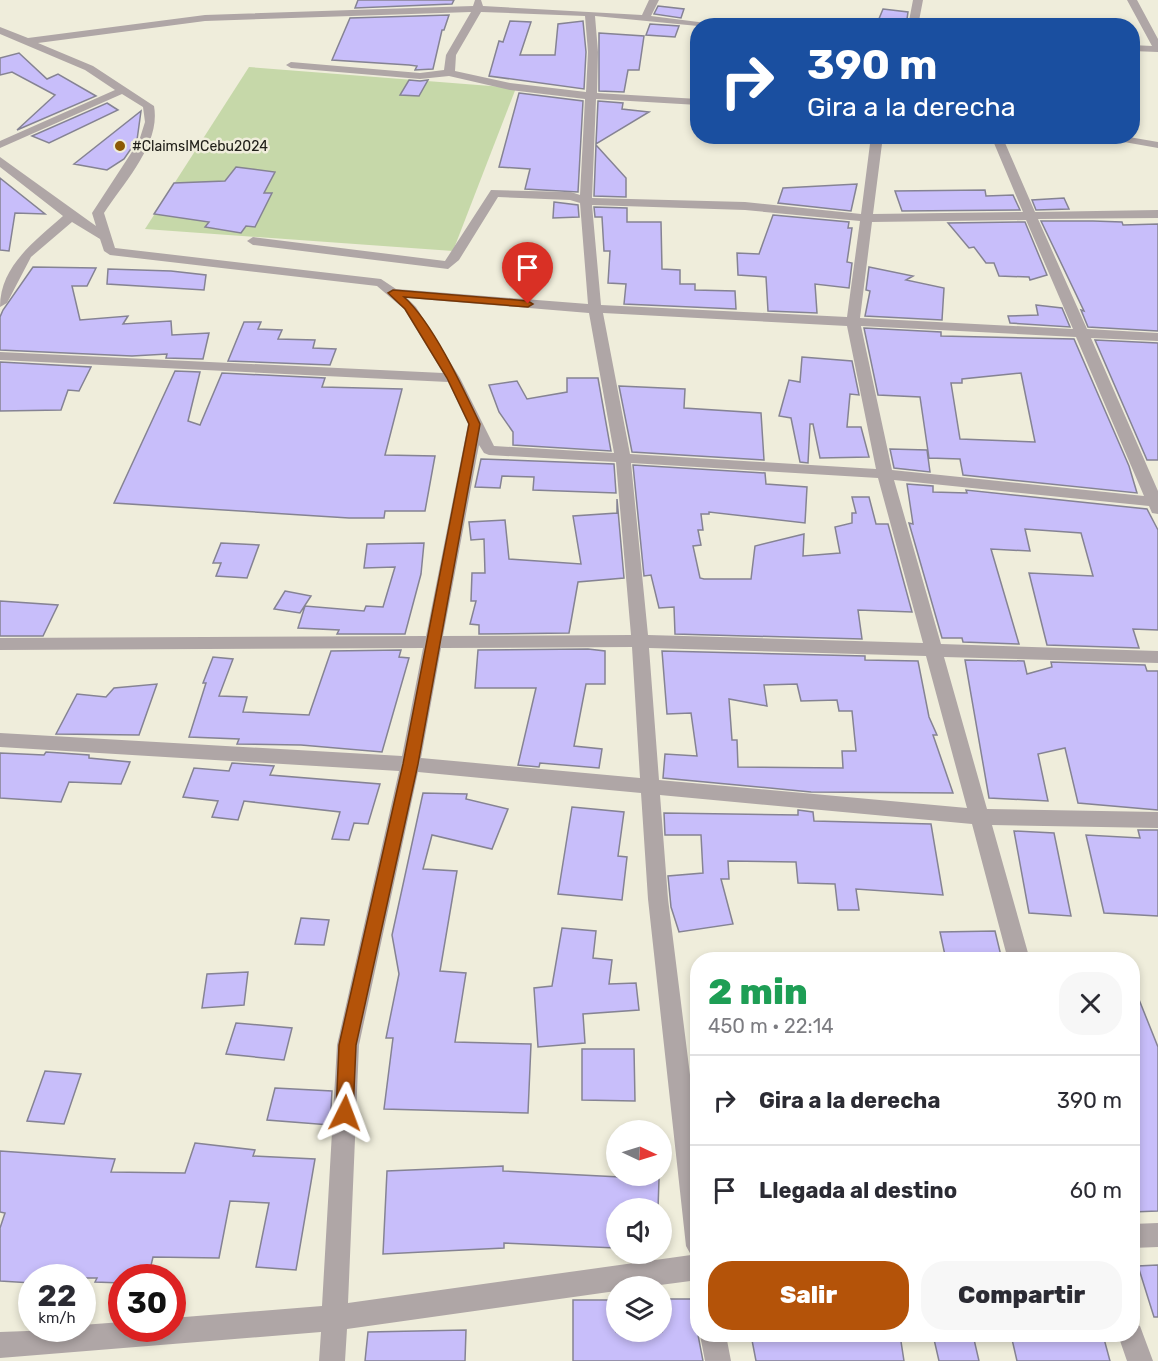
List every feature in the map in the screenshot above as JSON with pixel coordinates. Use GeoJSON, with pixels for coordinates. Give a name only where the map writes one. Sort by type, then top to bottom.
{"type":"FeatureCollection","features":[{"type":"Feature","properties":{"kind":"street"},"geometry":{"type":"LineString","coordinates":[[645,18],[654,0]]}},
{"type":"Feature","properties":{"kind":"street"},"geometry":{"type":"LineString","coordinates":[[915,18],[918,0]]}},
{"type":"Feature","properties":{"kind":"street"},"geometry":{"type":"LineString","coordinates":[[1132,0],[1158,48],[1140,48]]}},
{"type":"Feature","properties":{"kind":"street"},"geometry":{"type":"LineString","coordinates":[[25,42],[223,17],[478,5],[690,22]]}},
{"type":"Feature","properties":{"kind":"street"},"geometry":{"type":"LineString","coordinates":[[449,73],[451,55],[478,5]]}},
{"type":"Feature","properties":{"kind":"street"},"geometry":{"type":"LineString","coordinates":[[590,13],[593,52],[586,201],[595,309],[623,459],[640,641],[648,788],[659,911],[690,1177]]}},
{"type":"Feature","properties":{"kind":"street"},"geometry":{"type":"LineString","coordinates":[[0,30],[89,68],[148,106],[151,122],[144,141],[98,213],[110,251],[381,283],[409,307],[453,378],[489,450],[885,474],[1157,504]]}},
{"type":"Feature","properties":{"kind":"street"},"geometry":{"type":"LineString","coordinates":[[291,65],[420,76],[449,73],[492,83],[591,96],[690,102]]}},
{"type":"Feature","properties":{"kind":"street"},"geometry":{"type":"LineString","coordinates":[[0,145],[123,90]]}},
{"type":"Feature","properties":{"kind":"street"},"geometry":{"type":"LineString","coordinates":[[1140,142],[1158,145]]}},
{"type":"Feature","properties":{"kind":"street"},"geometry":{"type":"LineString","coordinates":[[877,144],[853,322],[885,474],[1017,952]]}},
{"type":"Feature","properties":{"kind":"street"},"geometry":{"type":"LineString","coordinates":[[999,144],[1157,504]]}},
{"type":"Feature","properties":{"kind":"street"},"geometry":{"type":"LineString","coordinates":[[0,161],[71,216],[106,237]]}},
{"type":"Feature","properties":{"kind":"street"},"geometry":{"type":"LineString","coordinates":[[253,241],[448,265],[458,253],[478,215],[495,193],[571,196],[586,201],[745,206],[868,218],[1158,214]]}},
{"type":"Feature","properties":{"kind":"street"},"geometry":{"type":"LineString","coordinates":[[0,303],[26,255],[71,216]]}},
{"type":"Feature","properties":{"kind":"street"},"geometry":{"type":"LineString","coordinates":[[393,293],[595,309],[1158,337]]}},
{"type":"Feature","properties":{"kind":"street"},"geometry":{"type":"LineString","coordinates":[[0,356],[453,378]]}},
{"type":"Feature","properties":{"kind":"street"},"geometry":{"type":"LineString","coordinates":[[332,1361],[348,1045],[410,764],[475,424]]}},
{"type":"Feature","properties":{"kind":"street"},"geometry":{"type":"LineString","coordinates":[[2,648],[640,641],[1158,657]]}},
{"type":"Feature","properties":{"kind":"street"},"geometry":{"type":"LineString","coordinates":[[0,740],[410,764],[648,788],[979,817],[1158,820]]}},
{"type":"Feature","properties":{"kind":"street"},"geometry":{"type":"LineString","coordinates":[[1140,1236],[1158,1235]]}},
{"type":"Feature","properties":{"kind":"street"},"geometry":{"type":"LineString","coordinates":[[0,1345],[335,1318],[690,1268]]}},
{"type":"Feature","properties":{"kind":"street"},"geometry":{"type":"LineString","coordinates":[[714,1342],[718,1361]]}},
{"type":"Feature","properties":{"kind":"street"},"geometry":{"type":"LineString","coordinates":[[1133,1342],[1140,1361]]}},
{"type":"Feature","properties":{"kind":"green space"},"geometry":{"type":"Polygon","coordinates":[[[249,67],[516,88],[453,251],[145,229],[249,67]]]}},
{"type":"Feature","properties":{"kind":"building"},"geometry":{"type":"Polygon","coordinates":[[[358,0],[454,0],[452,4],[355,8],[358,0]]]}},
{"type":"Feature","properties":{"kind":"building"},"geometry":{"type":"Polygon","coordinates":[[[658,6],[684,9],[681,18],[654,14],[658,6]]]}},
{"type":"Feature","properties":{"kind":"building"},"geometry":{"type":"Polygon","coordinates":[[[883,9],[908,12],[907,18],[879,18],[883,9]]]}},
{"type":"Feature","properties":{"kind":"building"},"geometry":{"type":"Polygon","coordinates":[[[449,15],[444,30],[442,30],[433,69],[415,70],[417,66],[332,60],[350,18],[449,15]]]}},
{"type":"Feature","properties":{"kind":"building"},"geometry":{"type":"Polygon","coordinates":[[[510,21],[531,22],[520,55],[555,55],[558,24],[583,21],[586,52],[584,89],[489,76],[499,41],[503,42],[510,21]]]}},
{"type":"Feature","properties":{"kind":"building"},"geometry":{"type":"Polygon","coordinates":[[[650,24],[679,26],[675,37],[646,35],[650,24]]]}},
{"type":"Feature","properties":{"kind":"building"},"geometry":{"type":"Polygon","coordinates":[[[599,33],[644,36],[639,70],[628,70],[624,92],[599,91],[599,33]]]}},
{"type":"Feature","properties":{"kind":"building"},"geometry":{"type":"Polygon","coordinates":[[[19,53],[47,79],[58,74],[96,96],[17,130],[55,95],[12,72],[0,75],[0,58],[19,53]]]}},
{"type":"Feature","properties":{"kind":"building"},"geometry":{"type":"Polygon","coordinates":[[[409,80],[428,80],[419,96],[400,95],[409,80]]]}},
{"type":"Feature","properties":{"kind":"building"},"geometry":{"type":"Polygon","coordinates":[[[519,93],[583,101],[578,192],[525,189],[530,169],[499,167],[519,93]]]}},
{"type":"Feature","properties":{"kind":"building"},"geometry":{"type":"Polygon","coordinates":[[[598,101],[623,103],[622,109],[649,112],[596,144],[598,101]]]}},
{"type":"Feature","properties":{"kind":"building"},"geometry":{"type":"Polygon","coordinates":[[[107,103],[118,110],[49,143],[32,136],[107,103]]]}},
{"type":"Feature","properties":{"kind":"building"},"geometry":{"type":"Polygon","coordinates":[[[141,111],[137,140],[124,159],[107,170],[74,164],[141,111]]]}},
{"type":"Feature","properties":{"kind":"building"},"geometry":{"type":"Polygon","coordinates":[[[596,145],[626,178],[626,197],[594,196],[596,145]]]}},
{"type":"Feature","properties":{"kind":"building"},"geometry":{"type":"Polygon","coordinates":[[[236,167],[275,172],[264,193],[272,193],[255,227],[246,226],[241,233],[205,227],[209,222],[154,214],[174,183],[225,181],[236,167]]]}},
{"type":"Feature","properties":{"kind":"building"},"geometry":{"type":"Polygon","coordinates":[[[0,178],[45,214],[15,213],[9,251],[0,250],[0,178]]]}},
{"type":"Feature","properties":{"kind":"building"},"geometry":{"type":"Polygon","coordinates":[[[857,184],[851,211],[778,203],[783,188],[857,184]]]}},
{"type":"Feature","properties":{"kind":"building"},"geometry":{"type":"Polygon","coordinates":[[[985,190],[986,196],[1013,195],[1020,210],[902,211],[895,191],[985,190]]]}},
{"type":"Feature","properties":{"kind":"building"},"geometry":{"type":"Polygon","coordinates":[[[1064,198],[1069,209],[1036,210],[1032,200],[1064,198]]]}},
{"type":"Feature","properties":{"kind":"building"},"geometry":{"type":"Polygon","coordinates":[[[554,202],[578,205],[579,217],[553,218],[554,202]]]}},
{"type":"Feature","properties":{"kind":"building"},"geometry":{"type":"Polygon","coordinates":[[[594,207],[627,208],[627,222],[661,222],[662,269],[680,270],[680,284],[695,284],[695,290],[735,291],[736,309],[624,304],[626,284],[608,283],[610,251],[604,251],[602,217],[595,217],[594,207]]]}},
{"type":"Feature","properties":{"kind":"building"},"geometry":{"type":"Polygon","coordinates":[[[773,215],[849,222],[848,228],[852,228],[847,262],[852,263],[849,288],[815,284],[817,313],[768,311],[766,277],[738,275],[737,253],[759,254],[773,215]]]}},
{"type":"Feature","properties":{"kind":"building"},"geometry":{"type":"Polygon","coordinates":[[[1041,221],[1122,222],[1123,225],[1158,224],[1158,331],[1088,327],[1081,310],[1084,311],[1041,221]]]}},
{"type":"Feature","properties":{"kind":"building"},"geometry":{"type":"Polygon","coordinates":[[[1025,222],[1047,275],[1030,280],[1029,277],[999,276],[994,263],[986,263],[974,247],[969,248],[948,223],[1025,222]]]}},
{"type":"Feature","properties":{"kind":"building"},"geometry":{"type":"Polygon","coordinates":[[[33,267],[96,268],[87,286],[72,286],[80,320],[128,316],[123,324],[171,321],[172,335],[209,333],[203,359],[166,358],[167,354],[132,356],[0,350],[0,317],[33,267]]]}},
{"type":"Feature","properties":{"kind":"building"},"geometry":{"type":"Polygon","coordinates":[[[869,267],[913,276],[906,280],[944,288],[942,320],[865,316],[870,291],[866,290],[869,267]]]}},
{"type":"Feature","properties":{"kind":"building"},"geometry":{"type":"Polygon","coordinates":[[[108,269],[171,271],[206,275],[204,290],[107,284],[108,269]]]}},
{"type":"Feature","properties":{"kind":"building"},"geometry":{"type":"Polygon","coordinates":[[[1036,305],[1062,308],[1070,327],[1010,323],[1008,316],[1038,315],[1036,305]]]}},
{"type":"Feature","properties":{"kind":"building"},"geometry":{"type":"Polygon","coordinates":[[[244,322],[261,322],[258,329],[282,330],[278,339],[315,340],[313,348],[336,349],[330,365],[228,361],[244,322]]]}},
{"type":"Feature","properties":{"kind":"building"},"geometry":{"type":"Polygon","coordinates":[[[864,328],[941,332],[941,336],[1074,339],[1129,466],[1137,493],[963,475],[960,459],[929,458],[920,397],[878,395],[864,328]],[[1021,373],[962,379],[962,383],[951,383],[960,439],[1035,442],[1021,373]]]}},
{"type":"Feature","properties":{"kind":"building"},"geometry":{"type":"Polygon","coordinates":[[[1095,340],[1158,343],[1158,460],[1147,460],[1095,340]]]}},
{"type":"Feature","properties":{"kind":"building"},"geometry":{"type":"Polygon","coordinates":[[[802,357],[852,361],[859,395],[850,394],[847,427],[861,427],[869,457],[820,458],[813,424],[810,424],[808,463],[800,462],[791,418],[779,416],[789,380],[800,382],[802,357]]]}},
{"type":"Feature","properties":{"kind":"building"},"geometry":{"type":"Polygon","coordinates":[[[0,362],[91,367],[79,391],[68,390],[61,410],[0,411],[0,362]]]}},
{"type":"Feature","properties":{"kind":"building"},"geometry":{"type":"Polygon","coordinates":[[[175,371],[200,372],[188,421],[200,425],[222,373],[325,378],[322,387],[402,389],[385,455],[435,456],[425,511],[385,511],[384,518],[349,518],[114,503],[175,371]]]}},
{"type":"Feature","properties":{"kind":"building"},"geometry":{"type":"Polygon","coordinates":[[[567,378],[598,378],[611,451],[513,445],[513,432],[499,412],[489,385],[517,381],[527,399],[567,392],[567,378]]]}},
{"type":"Feature","properties":{"kind":"building"},"geometry":{"type":"Polygon","coordinates":[[[619,386],[685,389],[684,408],[761,413],[764,460],[632,452],[619,386]]]}},
{"type":"Feature","properties":{"kind":"building"},"geometry":{"type":"Polygon","coordinates":[[[890,449],[927,450],[930,472],[894,468],[890,449]]]}},
{"type":"Feature","properties":{"kind":"building"},"geometry":{"type":"Polygon","coordinates":[[[481,459],[614,464],[616,493],[533,490],[534,477],[502,476],[500,488],[475,487],[481,459]]]}},
{"type":"Feature","properties":{"kind":"building"},"geometry":{"type":"Polygon","coordinates":[[[633,465],[765,473],[766,484],[807,487],[805,523],[709,512],[709,514],[701,514],[703,530],[698,530],[701,545],[693,546],[700,578],[704,579],[751,579],[755,546],[804,534],[803,556],[840,553],[835,527],[852,523],[852,513],[856,513],[852,497],[869,497],[876,524],[888,524],[912,612],[858,610],[862,639],[675,634],[674,607],[659,608],[651,575],[644,576],[633,465]]]}},
{"type":"Feature","properties":{"kind":"building"},"geometry":{"type":"Polygon","coordinates":[[[907,484],[933,486],[933,492],[967,493],[966,490],[1147,509],[1158,530],[1158,630],[1133,629],[1139,648],[1047,645],[1029,573],[1093,576],[1081,533],[1025,529],[1030,551],[991,549],[1019,644],[963,642],[962,638],[942,638],[909,523],[913,524],[907,484]]]}},
{"type":"Feature","properties":{"kind":"building"},"geometry":{"type":"Polygon","coordinates":[[[617,499],[624,578],[578,582],[569,633],[479,634],[479,625],[470,624],[476,601],[471,601],[472,573],[485,573],[484,539],[471,540],[469,522],[505,520],[509,559],[581,564],[573,516],[617,513],[617,499]]]}},
{"type":"Feature","properties":{"kind":"building"},"geometry":{"type":"Polygon","coordinates":[[[221,543],[259,545],[247,578],[216,576],[221,563],[213,563],[221,543]]]}},
{"type":"Feature","properties":{"kind":"building"},"geometry":{"type":"Polygon","coordinates":[[[424,543],[421,574],[405,634],[337,634],[339,630],[298,628],[305,606],[364,611],[366,606],[383,607],[395,567],[364,568],[367,544],[424,543]]]}},
{"type":"Feature","properties":{"kind":"building"},"geometry":{"type":"Polygon","coordinates":[[[285,591],[311,596],[300,613],[274,609],[285,591]]]}},
{"type":"Feature","properties":{"kind":"building"},"geometry":{"type":"Polygon","coordinates":[[[0,601],[58,605],[43,636],[0,636],[0,601]]]}},
{"type":"Feature","properties":{"kind":"building"},"geometry":{"type":"Polygon","coordinates":[[[588,649],[605,651],[605,684],[586,684],[574,746],[602,749],[599,768],[540,763],[539,767],[518,765],[536,688],[475,688],[478,650],[588,649]]]}},
{"type":"Feature","properties":{"kind":"building"},"geometry":{"type":"Polygon","coordinates":[[[401,650],[399,657],[409,658],[382,752],[301,745],[237,744],[239,739],[189,737],[206,683],[203,683],[213,657],[233,659],[219,696],[247,697],[243,712],[309,715],[331,651],[401,650]]]}},
{"type":"Feature","properties":{"kind":"building"},"geometry":{"type":"Polygon","coordinates":[[[662,651],[865,656],[865,660],[918,661],[929,717],[937,735],[933,735],[953,793],[811,792],[663,778],[665,754],[697,756],[691,713],[667,714],[662,651]],[[797,684],[764,685],[767,706],[729,699],[732,740],[737,740],[738,767],[843,768],[842,751],[856,751],[852,711],[839,711],[837,700],[801,701],[797,684]]]}},
{"type":"Feature","properties":{"kind":"building"},"geometry":{"type":"Polygon","coordinates":[[[965,660],[1024,661],[1027,674],[1052,667],[1051,662],[1145,665],[1147,671],[1158,671],[1158,810],[1078,803],[1065,748],[1038,754],[1048,801],[989,798],[965,660]]]}},
{"type":"Feature","properties":{"kind":"building"},"geometry":{"type":"Polygon","coordinates":[[[157,684],[139,735],[56,734],[77,694],[106,697],[114,688],[157,684]]]}},
{"type":"Feature","properties":{"kind":"building"},"geometry":{"type":"Polygon","coordinates":[[[46,752],[89,755],[89,758],[130,762],[121,784],[69,782],[61,802],[0,798],[0,753],[44,755],[46,752]]]}},
{"type":"Feature","properties":{"kind":"building"},"geometry":{"type":"Polygon","coordinates":[[[232,763],[274,766],[270,775],[380,784],[368,824],[354,823],[349,840],[332,839],[340,812],[244,801],[238,820],[212,817],[218,801],[183,797],[194,768],[229,771],[232,763]]]}},
{"type":"Feature","properties":{"kind":"building"},"geometry":{"type":"Polygon","coordinates":[[[423,793],[467,794],[466,799],[508,809],[492,849],[432,835],[423,869],[457,871],[440,971],[466,973],[455,1042],[531,1044],[528,1113],[384,1109],[393,1038],[386,1038],[399,974],[392,935],[423,793]]]}},
{"type":"Feature","properties":{"kind":"building"},"geometry":{"type":"Polygon","coordinates":[[[572,807],[624,812],[618,856],[627,857],[622,900],[558,894],[572,807]]]}},
{"type":"Feature","properties":{"kind":"building"},"geometry":{"type":"Polygon","coordinates":[[[798,810],[813,812],[814,821],[931,824],[943,895],[856,889],[859,910],[838,910],[835,884],[798,883],[796,862],[728,861],[729,879],[721,879],[733,924],[679,932],[671,907],[668,876],[703,873],[701,835],[665,835],[664,813],[798,815],[798,810]]]}},
{"type":"Feature","properties":{"kind":"building"},"geometry":{"type":"Polygon","coordinates":[[[1138,830],[1158,830],[1158,916],[1104,913],[1086,835],[1140,838],[1138,830]]]}},
{"type":"Feature","properties":{"kind":"building"},"geometry":{"type":"Polygon","coordinates":[[[1014,831],[1054,833],[1071,916],[1029,913],[1014,831]]]}},
{"type":"Feature","properties":{"kind":"building"},"geometry":{"type":"Polygon","coordinates":[[[301,918],[329,920],[324,945],[295,944],[301,918]]]}},
{"type":"Feature","properties":{"kind":"building"},"geometry":{"type":"Polygon","coordinates":[[[562,928],[596,931],[593,958],[612,960],[609,984],[636,983],[639,1010],[583,1014],[585,1043],[538,1047],[534,988],[552,986],[562,928]]]}},
{"type":"Feature","properties":{"kind":"building"},"geometry":{"type":"Polygon","coordinates":[[[995,931],[1000,952],[944,952],[940,932],[995,931]]]}},
{"type":"Feature","properties":{"kind":"building"},"geometry":{"type":"Polygon","coordinates":[[[248,972],[244,1005],[202,1008],[207,974],[248,972]]]}},
{"type":"Feature","properties":{"kind":"building"},"geometry":{"type":"Polygon","coordinates":[[[1140,1002],[1158,1047],[1158,1211],[1140,1212],[1140,1002]]]}},
{"type":"Feature","properties":{"kind":"building"},"geometry":{"type":"Polygon","coordinates":[[[236,1023],[292,1028],[284,1060],[226,1054],[236,1023]]]}},
{"type":"Feature","properties":{"kind":"building"},"geometry":{"type":"Polygon","coordinates":[[[582,1049],[634,1049],[635,1101],[582,1100],[582,1049]]]}},
{"type":"Feature","properties":{"kind":"building"},"geometry":{"type":"Polygon","coordinates":[[[45,1071],[81,1074],[64,1124],[27,1121],[45,1071]]]}},
{"type":"Feature","properties":{"kind":"building"},"geometry":{"type":"Polygon","coordinates":[[[275,1088],[332,1091],[330,1125],[267,1120],[275,1088]]]}},
{"type":"Feature","properties":{"kind":"building"},"geometry":{"type":"Polygon","coordinates":[[[195,1143],[255,1150],[253,1156],[315,1159],[296,1270],[256,1267],[269,1203],[230,1201],[219,1258],[153,1257],[151,1264],[108,1264],[108,1282],[96,1282],[96,1264],[18,1264],[18,1282],[0,1281],[0,1228],[5,1213],[0,1212],[0,1151],[115,1159],[111,1172],[185,1173],[195,1143]]]}},
{"type":"Feature","properties":{"kind":"building"},"geometry":{"type":"Polygon","coordinates":[[[503,1166],[503,1171],[606,1176],[606,1186],[659,1186],[658,1198],[606,1198],[606,1248],[504,1243],[504,1248],[383,1254],[387,1171],[503,1166]]]}},
{"type":"Feature","properties":{"kind":"building"},"geometry":{"type":"Polygon","coordinates":[[[1158,1265],[1158,1317],[1154,1317],[1140,1266],[1158,1265]]]}},
{"type":"Feature","properties":{"kind":"building"},"geometry":{"type":"Polygon","coordinates":[[[672,1299],[690,1299],[690,1342],[699,1342],[703,1361],[573,1361],[573,1300],[606,1300],[606,1342],[672,1342],[672,1299]]]}},
{"type":"Feature","properties":{"kind":"building"},"geometry":{"type":"Polygon","coordinates":[[[466,1330],[465,1361],[365,1361],[368,1332],[466,1330]]]}},
{"type":"Feature","properties":{"kind":"building"},"geometry":{"type":"Polygon","coordinates":[[[752,1342],[901,1342],[904,1361],[756,1361],[752,1342]]]}},
{"type":"Feature","properties":{"kind":"building"},"geometry":{"type":"Polygon","coordinates":[[[935,1342],[975,1342],[979,1361],[939,1361],[935,1342]]]}},
{"type":"Feature","properties":{"kind":"building"},"geometry":{"type":"Polygon","coordinates":[[[1013,1342],[1105,1342],[1110,1361],[1017,1361],[1013,1342]]]}},
{"type":"Feature","properties":{"kind":"place","name":"#ClaimsIMCebu2024"},"geometry":{"type":"Point","coordinates":[120,146]}},
{"type":"Feature","properties":{"kind":"route"},"geometry":{"type":"LineString","coordinates":[[345,1113],[348,1045],[410,764],[475,424],[453,378],[409,307],[393,293],[528,304]]}}]}
